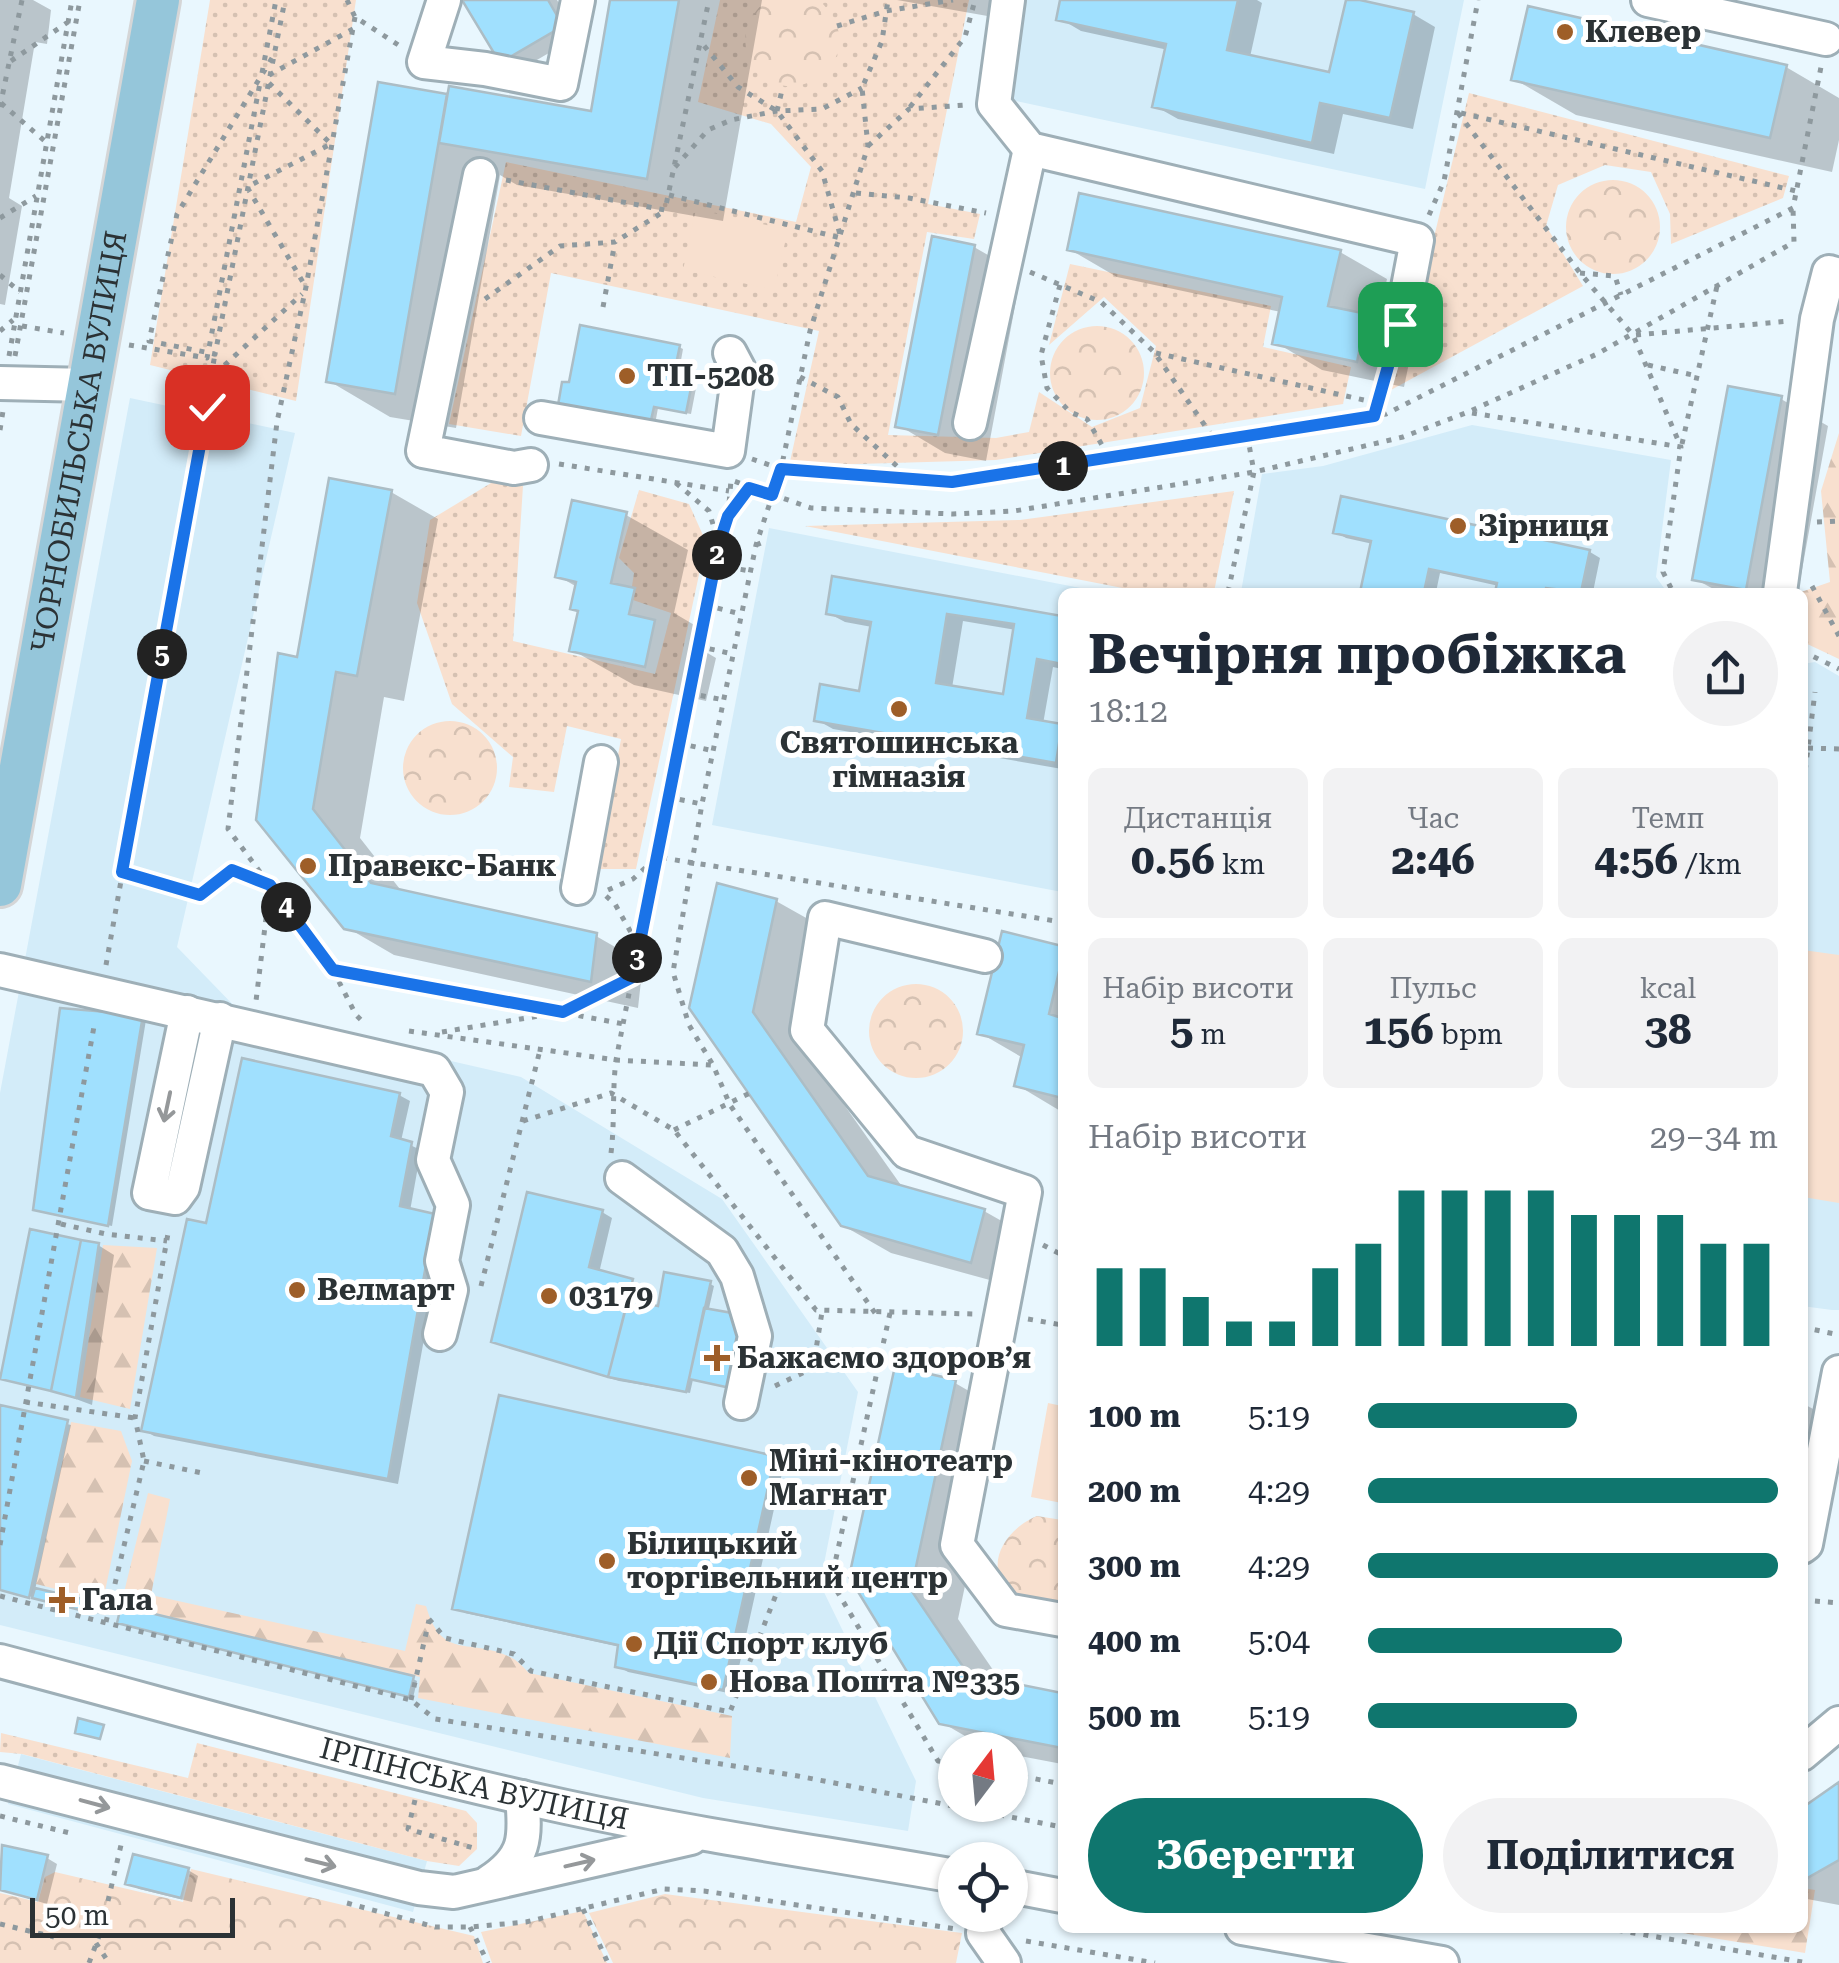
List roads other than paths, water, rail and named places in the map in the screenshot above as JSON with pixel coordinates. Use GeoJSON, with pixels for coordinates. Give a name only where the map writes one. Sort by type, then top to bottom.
{"type":"FeatureCollection","features":[{"type":"Feature","properties":{"kind":"main road","name":"ЧОРНОБИЛЬСЬКА ВУЛИЦЯ"},"geometry":{"type":"LineString","coordinates":[[0,884],[158,0]]}},
{"type":"Feature","properties":{"kind":"street"},"geometry":{"type":"LineString","coordinates":[[444,0],[424,62],[560,84],[578,0]]}},
{"type":"Feature","properties":{"kind":"street"},"geometry":{"type":"LineString","coordinates":[[1008,0],[994,104],[1030,149],[1417,240],[1400,324]]}},
{"type":"Feature","properties":{"kind":"street"},"geometry":{"type":"LineString","coordinates":[[1648,0],[1826,40]]}},
{"type":"Feature","properties":{"kind":"street"},"geometry":{"type":"LineString","coordinates":[[970,423],[1030,149]]}},
{"type":"Feature","properties":{"kind":"street"},"geometry":{"type":"LineString","coordinates":[[480,175],[423,451],[514,468],[531,465]]}},
{"type":"Feature","properties":{"kind":"street"},"geometry":{"type":"LineString","coordinates":[[1781,588],[1816,319],[1829,272],[1839,275]]}},
{"type":"Feature","properties":{"kind":"street"},"geometry":{"type":"LineString","coordinates":[[541,418],[728,451],[739,370],[730,353]]}},
{"type":"Feature","properties":{"kind":"street"},"geometry":{"type":"LineString","coordinates":[[0,382],[90,385]]}},
{"type":"Feature","properties":{"kind":"street"},"geometry":{"type":"LineString","coordinates":[[578,888],[601,762]]}},
{"type":"Feature","properties":{"kind":"street"},"geometry":{"type":"LineString","coordinates":[[985,956],[824,918],[806,1030],[908,1152],[1024,1192],[957,1544],[1006,1610],[1058,1619]]}},
{"type":"Feature","properties":{"kind":"street"},"geometry":{"type":"LineString","coordinates":[[0,970],[110,976],[187,1012],[434,1070],[447,1092],[432,1160],[453,1205],[442,1262],[451,1290],[440,1334]]}},
{"type":"Feature","properties":{"kind":"street"},"geometry":{"type":"LineString","coordinates":[[187,1012],[149,1192],[165,1196],[176,1198],[183,1187],[220,1020]]}},
{"type":"Feature","properties":{"kind":"street"},"geometry":{"type":"LineString","coordinates":[[616,1167],[722,1251],[736,1276],[755,1336],[741,1403]]}},
{"type":"Feature","properties":{"kind":"street"},"geometry":{"type":"LineString","coordinates":[[1808,1534],[1839,1372]]}},
{"type":"Feature","properties":{"kind":"street","name":"ІРПІНСЬКА ВУЛИЦЯ"},"geometry":{"type":"LineString","coordinates":[[0,1661],[384,1765],[522,1797],[705,1835],[938,1873]]}},
{"type":"Feature","properties":{"kind":"street"},"geometry":{"type":"LineString","coordinates":[[1808,1749],[1839,1723]]}},
{"type":"Feature","properties":{"kind":"street"},"geometry":{"type":"LineString","coordinates":[[0,1781],[420,1888],[454,1892],[705,1835]]}},
{"type":"Feature","properties":{"kind":"street"},"geometry":{"type":"LineString","coordinates":[[485,1884],[507,1870],[520,1851],[526,1831],[522,1797]]}},
{"type":"Feature","properties":{"kind":"street"},"geometry":{"type":"LineString","coordinates":[[1028,1889],[1058,1895]]}},
{"type":"Feature","properties":{"kind":"street"},"geometry":{"type":"LineString","coordinates":[[989,1932],[1004,1963]]}},
{"type":"Feature","properties":{"kind":"street"},"geometry":{"type":"LineString","coordinates":[[1269,1933],[1442,1963]]}},
{"type":"Feature","properties":{"kind":"place","name":"Клевер"},"geometry":{"type":"Point","coordinates":[1565,32]}},
{"type":"Feature","properties":{"kind":"place","name":"ТП-5208"},"geometry":{"type":"Point","coordinates":[627,376]}},
{"type":"Feature","properties":{"kind":"place","name":"Зірниця"},"geometry":{"type":"Point","coordinates":[1458,526]}},
{"type":"Feature","properties":{"kind":"place","name":"Святошинська гімназія"},"geometry":{"type":"Point","coordinates":[899,709]}},
{"type":"Feature","properties":{"kind":"place","name":"Правекс-Банк"},"geometry":{"type":"Point","coordinates":[308,866]}},
{"type":"Feature","properties":{"kind":"place","name":"Велмарт"},"geometry":{"type":"Point","coordinates":[297,1290]}},
{"type":"Feature","properties":{"kind":"place","name":"03179"},"geometry":{"type":"Point","coordinates":[549,1296]}},
{"type":"Feature","properties":{"kind":"place","name":"Бажаємо здоровʼя"},"geometry":{"type":"Point","coordinates":[717,1358]}},
{"type":"Feature","properties":{"kind":"place","name":"Міні-кінотеатр Магнат"},"geometry":{"type":"Point","coordinates":[749,1478]}},
{"type":"Feature","properties":{"kind":"place","name":"Білицький торгівельний центр"},"geometry":{"type":"Point","coordinates":[607,1561]}},
{"type":"Feature","properties":{"kind":"place","name":"Гала"},"geometry":{"type":"Point","coordinates":[62,1600]}},
{"type":"Feature","properties":{"kind":"place","name":"Дії Спорт клуб"},"geometry":{"type":"Point","coordinates":[634,1644]}},
{"type":"Feature","properties":{"kind":"place","name":"Нова Пошта №335"},"geometry":{"type":"Point","coordinates":[709,1682]}}]}
